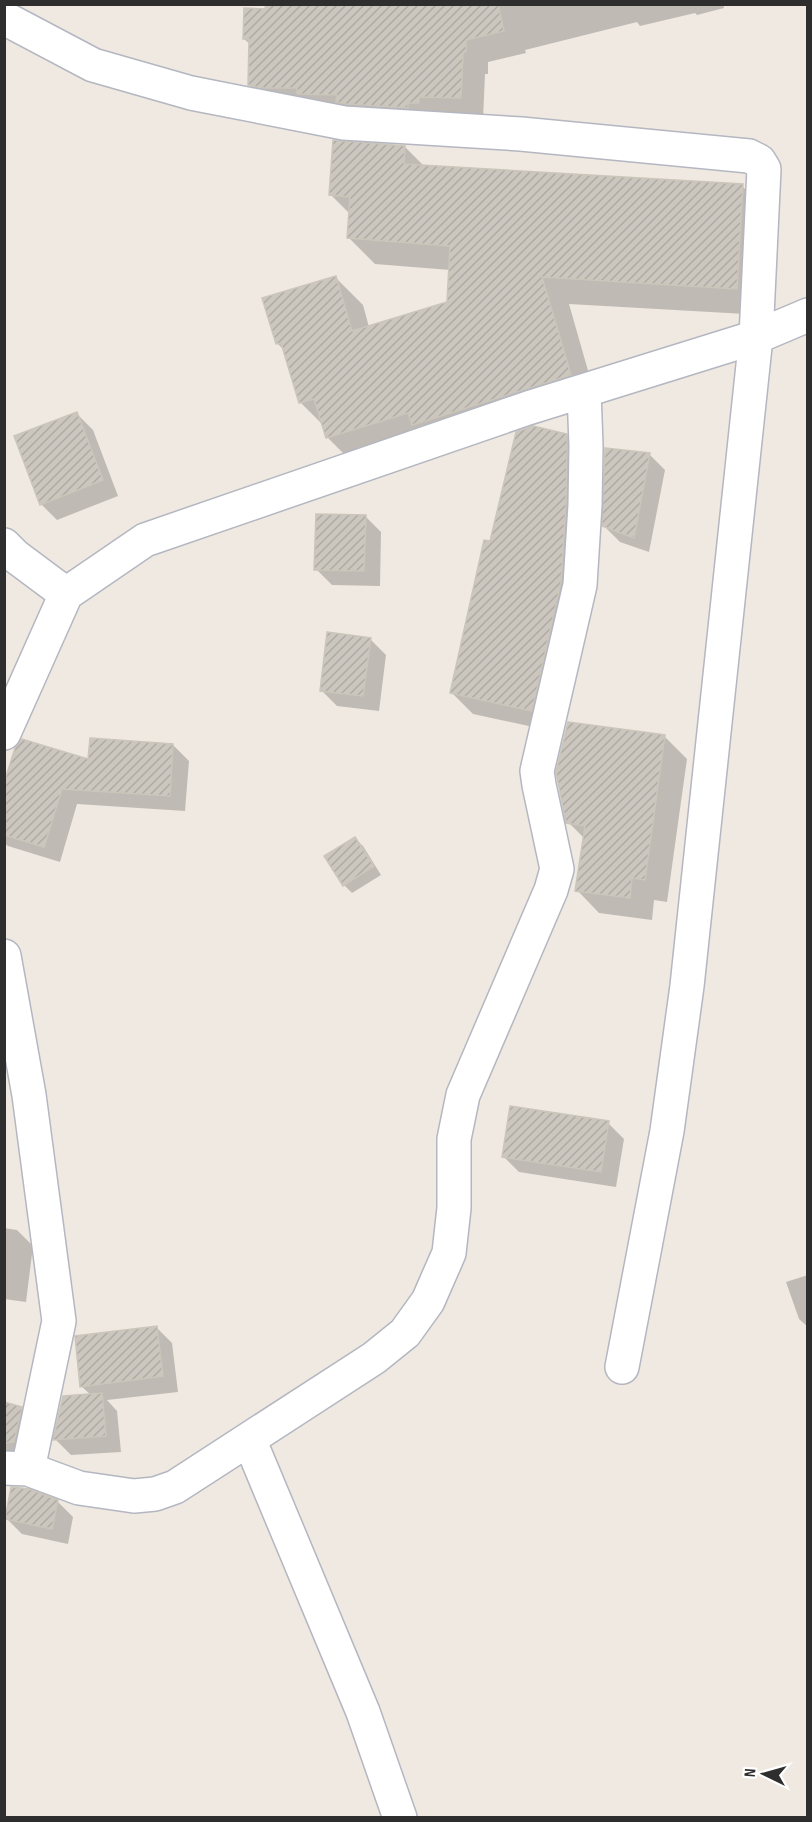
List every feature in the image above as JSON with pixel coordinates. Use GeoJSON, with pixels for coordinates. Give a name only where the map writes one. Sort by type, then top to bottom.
{"type":"FeatureCollection","features":[{"type":"Feature","properties":{"kind":"street"},"geometry":{"type":"LineString","coordinates":[[4,18],[93,65],[191,93],[344,123],[521,134],[749,156],[759,160],[764,169],[756,337],[687,986],[667,1131],[622,1367]]}},
{"type":"Feature","properties":{"kind":"street"},"geometry":{"type":"LineString","coordinates":[[4,733],[66,594],[146,540],[584,391],[756,337],[807,315]]}},
{"type":"Feature","properties":{"kind":"street"},"geometry":{"type":"LineString","coordinates":[[4,956],[29,1095],[59,1321],[16,1468],[79,1488],[134,1496],[155,1494],[175,1487],[374,1358],[405,1333],[428,1301],[449,1253],[454,1208],[454,1139],[463,1095],[551,890],[557,869],[537,771],[580,585],[585,505],[584,391]]}},
{"type":"Feature","properties":{"kind":"street"},"geometry":{"type":"LineString","coordinates":[[4,545],[15,556],[66,594]]}},
{"type":"Feature","properties":{"kind":"street"},"geometry":{"type":"LineString","coordinates":[[249,1439],[363,1712],[400,1818]]}},
{"type":"Feature","properties":{"kind":"building"},"geometry":{"type":"Polygon","coordinates":[[[266,4],[498,4],[504,31],[466,40],[466,52],[463,52],[461,98],[419,97],[419,103],[408,103],[408,108],[346,104],[336,102],[337,95],[297,94],[297,88],[261,88],[248,85],[249,39],[243,39],[244,8],[265,9],[266,4]]]}},
{"type":"Feature","properties":{"kind":"building"},"geometry":{"type":"Polygon","coordinates":[[[333,140],[405,146],[404,164],[743,184],[737,289],[542,277],[571,375],[412,425],[408,413],[326,438],[314,399],[299,403],[281,343],[276,344],[262,298],[336,276],[352,331],[447,302],[450,246],[347,238],[350,197],[329,195],[333,140]]]}},
{"type":"Feature","properties":{"kind":"building"},"geometry":{"type":"Polygon","coordinates":[[[77,412],[103,480],[40,505],[14,436],[77,412]]]}},
{"type":"Feature","properties":{"kind":"building"},"geometry":{"type":"Polygon","coordinates":[[[533,426],[567,434],[567,446],[561,582],[532,711],[450,693],[484,540],[490,541],[516,432],[533,426]]]}},
{"type":"Feature","properties":{"kind":"building"},"geometry":{"type":"Polygon","coordinates":[[[605,448],[650,453],[634,538],[602,526],[605,448]]]}},
{"type":"Feature","properties":{"kind":"building"},"geometry":{"type":"Polygon","coordinates":[[[316,514],[366,515],[364,571],[314,570],[316,514]]]}},
{"type":"Feature","properties":{"kind":"building"},"geometry":{"type":"Polygon","coordinates":[[[327,632],[371,638],[363,696],[320,691],[327,632]]]}},
{"type":"Feature","properties":{"kind":"building"},"geometry":{"type":"Polygon","coordinates":[[[568,722],[665,735],[645,880],[632,878],[630,898],[575,891],[585,826],[566,823],[556,772],[568,722]]]}},
{"type":"Feature","properties":{"kind":"building"},"geometry":{"type":"Polygon","coordinates":[[[90,738],[173,744],[170,796],[62,789],[44,847],[4,835],[4,783],[15,748],[22,739],[88,759],[90,738]]]}},
{"type":"Feature","properties":{"kind":"building"},"geometry":{"type":"Polygon","coordinates":[[[355,837],[374,866],[343,886],[324,856],[355,837]]]}},
{"type":"Feature","properties":{"kind":"building"},"geometry":{"type":"Polygon","coordinates":[[[510,1106],[609,1121],[601,1172],[502,1157],[510,1106]]]}},
{"type":"Feature","properties":{"kind":"building"},"geometry":{"type":"Polygon","coordinates":[[[157,1326],[163,1376],[80,1387],[75,1336],[157,1326]]]}},
{"type":"Feature","properties":{"kind":"building"},"geometry":{"type":"Polygon","coordinates":[[[102,1393],[106,1436],[53,1440],[63,1396],[102,1393]]]}},
{"type":"Feature","properties":{"kind":"building"},"geometry":{"type":"Polygon","coordinates":[[[4,1402],[22,1407],[14,1442],[4,1443],[4,1402]]]}},
{"type":"Feature","properties":{"kind":"building"},"geometry":{"type":"Polygon","coordinates":[[[11,1487],[29,1489],[58,1500],[52,1529],[5,1519],[11,1487]]]}}]}
